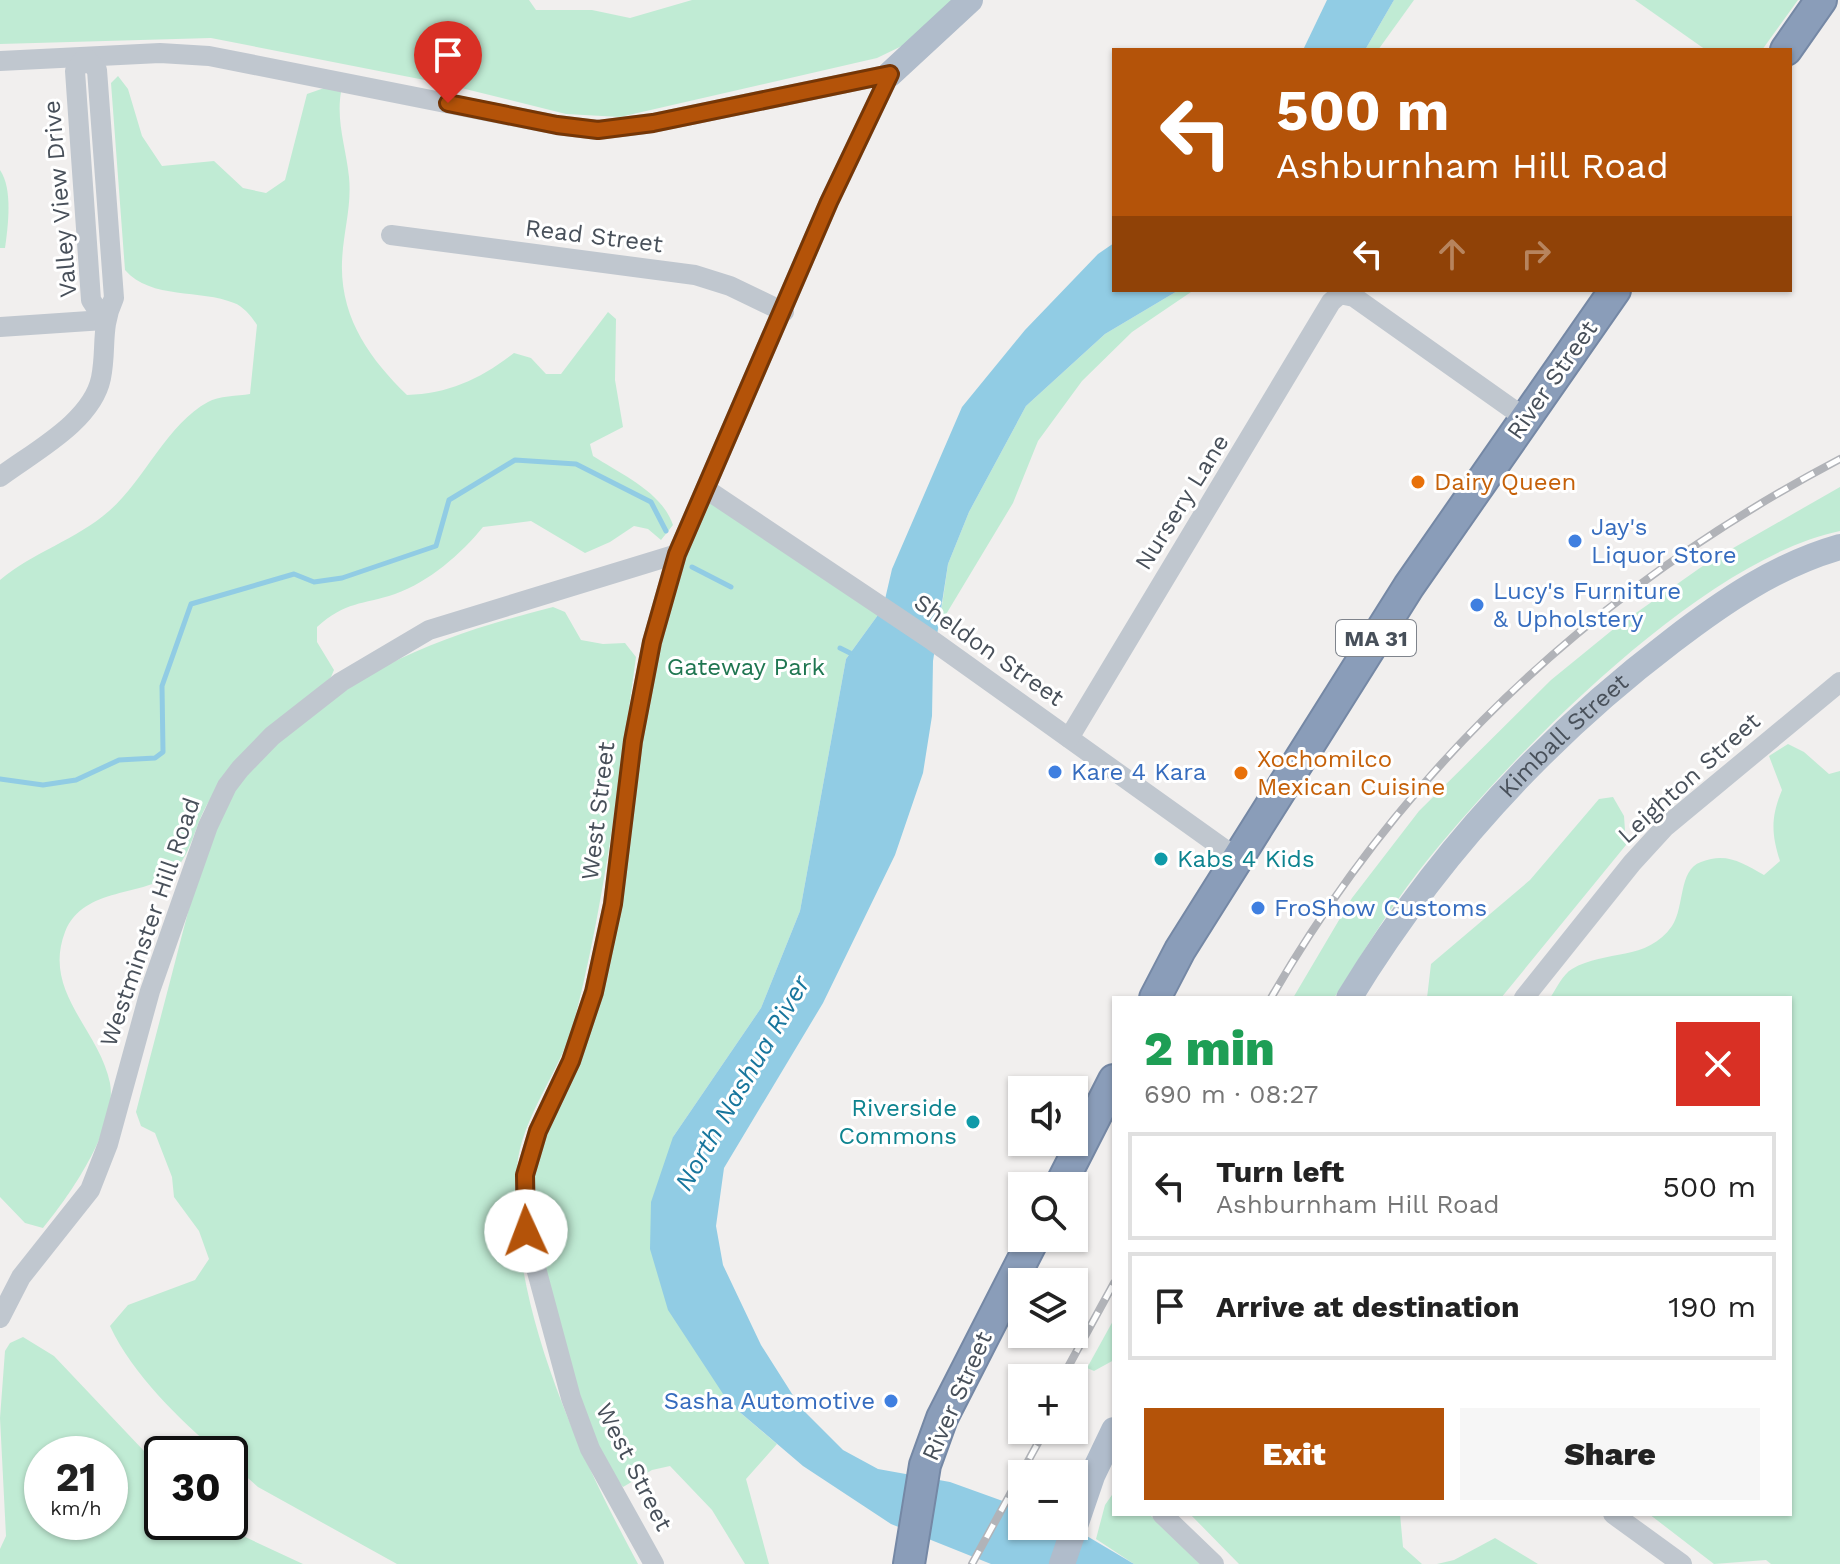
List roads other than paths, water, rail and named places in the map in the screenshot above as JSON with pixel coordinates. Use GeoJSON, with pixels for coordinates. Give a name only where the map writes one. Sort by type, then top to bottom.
{"type":"FeatureCollection","features":[{"type":"Feature","properties":{"kind":"highway"},"geometry":{"type":"LineString","coordinates":[[1787,48],[1821,0]]}},
{"type":"Feature","properties":{"kind":"highway","name":"River Street"},"geometry":{"type":"LineString","coordinates":[[1156,996],[1180,950],[1409,586],[1614,292]]}},
{"type":"Feature","properties":{"kind":"highway"},"geometry":{"type":"LineString","coordinates":[[1067,1172],[1112,1084]]}},
{"type":"Feature","properties":{"kind":"highway","name":"River Street"},"geometry":{"type":"LineString","coordinates":[[911,1553],[925,1465],[942,1418],[1027,1252]]}},
{"type":"Feature","properties":{"kind":"main road"},"geometry":{"type":"LineString","coordinates":[[890,74],[970,0]]}},
{"type":"Feature","properties":{"kind":"main road","name":"Kimball Street"},"geometry":{"type":"LineString","coordinates":[[1350,996],[1388,937],[1450,855],[1520,775],[1578,719],[1654,654],[1736,594],[1790,565],[1840,547]]}},
{"type":"Feature","properties":{"kind":"main road"},"geometry":{"type":"LineString","coordinates":[[1088,1499],[1107,1462],[1112,1439]]}},
{"type":"Feature","properties":{"kind":"main road"},"geometry":{"type":"LineString","coordinates":[[1062,1564],[1070,1540]]}},
{"type":"Feature","properties":{"kind":"street"},"geometry":{"type":"LineString","coordinates":[[0,61],[160,53],[209,56],[557,125],[598,130],[653,123],[890,74]]}},
{"type":"Feature","properties":{"kind":"street","name":"Valley View Drive"},"geometry":{"type":"LineString","coordinates":[[0,477],[64,429],[93,398],[102,376],[104,320],[114,298],[97,70],[85,57]]}},
{"type":"Feature","properties":{"kind":"street","name":"West Street"},"geometry":{"type":"LineString","coordinates":[[654,1564],[590,1449],[571,1398],[526,1231],[525,1175],[538,1131],[571,1061],[594,992],[613,904],[633,741],[652,642],[677,554],[829,202],[890,74]]}},
{"type":"Feature","properties":{"kind":"street","name":"Read Street"},"geometry":{"type":"LineString","coordinates":[[391,235],[695,275],[730,286],[784,312]]}},
{"type":"Feature","properties":{"kind":"street","name":"Nursery Lane"},"geometry":{"type":"LineString","coordinates":[[1069,738],[1331,302],[1340,294],[1352,296],[1525,418]]}},
{"type":"Feature","properties":{"kind":"street"},"geometry":{"type":"LineString","coordinates":[[0,327],[104,320]]}},
{"type":"Feature","properties":{"kind":"street","name":"Sheldon Street"},"geometry":{"type":"LineString","coordinates":[[706,489],[933,641],[1238,859]]}},
{"type":"Feature","properties":{"kind":"street","name":"Westminster Hill Road"},"geometry":{"type":"LineString","coordinates":[[0,1318],[21,1277],[90,1190],[108,1144],[150,991],[208,826],[227,786],[240,769],[272,736],[341,682],[429,630],[677,554]]}},
{"type":"Feature","properties":{"kind":"street","name":"Leighton Street"},"geometry":{"type":"LineString","coordinates":[[1526,996],[1665,827],[1840,682]]}},
{"type":"Feature","properties":{"kind":"street"},"geometry":{"type":"LineString","coordinates":[[1164,1516],[1214,1564]]}},
{"type":"Feature","properties":{"kind":"street"},"geometry":{"type":"LineString","coordinates":[[1616,1516],[1682,1564]]}},
{"type":"Feature","properties":{"kind":"water"},"geometry":{"type":"Polygon","coordinates":[[[1327,0],[1394,0],[1366,48],[1304,48],[1327,0]]]}},
{"type":"Feature","properties":{"kind":"water","name":"North Nashua River"},"geometry":{"type":"Polygon","coordinates":[[[1112,244],[1112,292],[1176,292],[1105,334],[1026,406],[969,512],[948,564],[933,661],[932,716],[923,773],[895,855],[823,1003],[724,1168],[716,1226],[723,1265],[761,1345],[801,1408],[843,1450],[878,1469],[950,1482],[1008,1503],[1008,1540],[1088,1540],[1088,1537],[1134,1564],[991,1564],[891,1524],[803,1466],[729,1403],[668,1310],[650,1249],[651,1202],[673,1137],[761,1008],[800,911],[846,659],[883,608],[892,569],[962,407],[1025,330],[1098,254],[1112,244]]]}},
{"type":"Feature","properties":{"kind":"waterway"},"geometry":{"type":"LineString","coordinates":[[0,779],[43,785],[76,780],[119,760],[155,758],[163,752],[162,686],[191,604],[294,574],[314,582],[342,578],[436,546],[449,500],[515,460],[576,464],[651,502],[666,531]]}},
{"type":"Feature","properties":{"kind":"waterway"},"geometry":{"type":"LineString","coordinates":[[692,567],[731,587]]}},
{"type":"Feature","properties":{"kind":"waterway"},"geometry":{"type":"LineString","coordinates":[[840,648],[850,653]]}},
{"type":"Feature","properties":{"kind":"railway"},"geometry":{"type":"LineString","coordinates":[[1272,996],[1325,912],[1383,832],[1447,757],[1516,688],[1590,623],[1669,564],[1752,509],[1840,459]]}},
{"type":"Feature","properties":{"kind":"railway"},"geometry":{"type":"LineString","coordinates":[[1070,1364],[1112,1287]]}},
{"type":"Feature","properties":{"kind":"railway"},"geometry":{"type":"LineString","coordinates":[[972,1564],[1037,1444]]}},
{"type":"Feature","properties":{"kind":"place","name":"Dairy Queen"},"geometry":{"type":"Point","coordinates":[1418,482]}},
{"type":"Feature","properties":{"kind":"place","name":"Jay's Liquor Store"},"geometry":{"type":"Point","coordinates":[1575,541]}},
{"type":"Feature","properties":{"kind":"place","name":"Lucy's Furniture & Upholstery"},"geometry":{"type":"Point","coordinates":[1477,605]}},
{"type":"Feature","properties":{"kind":"place","name":"Kare 4 Kara"},"geometry":{"type":"Point","coordinates":[1055,772]}},
{"type":"Feature","properties":{"kind":"place","name":"Xochomilco Mexican Cuisine"},"geometry":{"type":"Point","coordinates":[1241,773]}},
{"type":"Feature","properties":{"kind":"place","name":"Kabs 4 Kids"},"geometry":{"type":"Point","coordinates":[1161,859]}},
{"type":"Feature","properties":{"kind":"place","name":"FroShow Customs"},"geometry":{"type":"Point","coordinates":[1258,908]}},
{"type":"Feature","properties":{"kind":"place","name":"Riverside Commons"},"geometry":{"type":"Point","coordinates":[973,1122]}},
{"type":"Feature","properties":{"kind":"place","name":"Sasha Automotive"},"geometry":{"type":"Point","coordinates":[891,1401]}},
{"type":"Feature","properties":{"kind":"park label","name":"Gateway Park"},"geometry":{"type":"Point","coordinates":[746,667]}}]}
